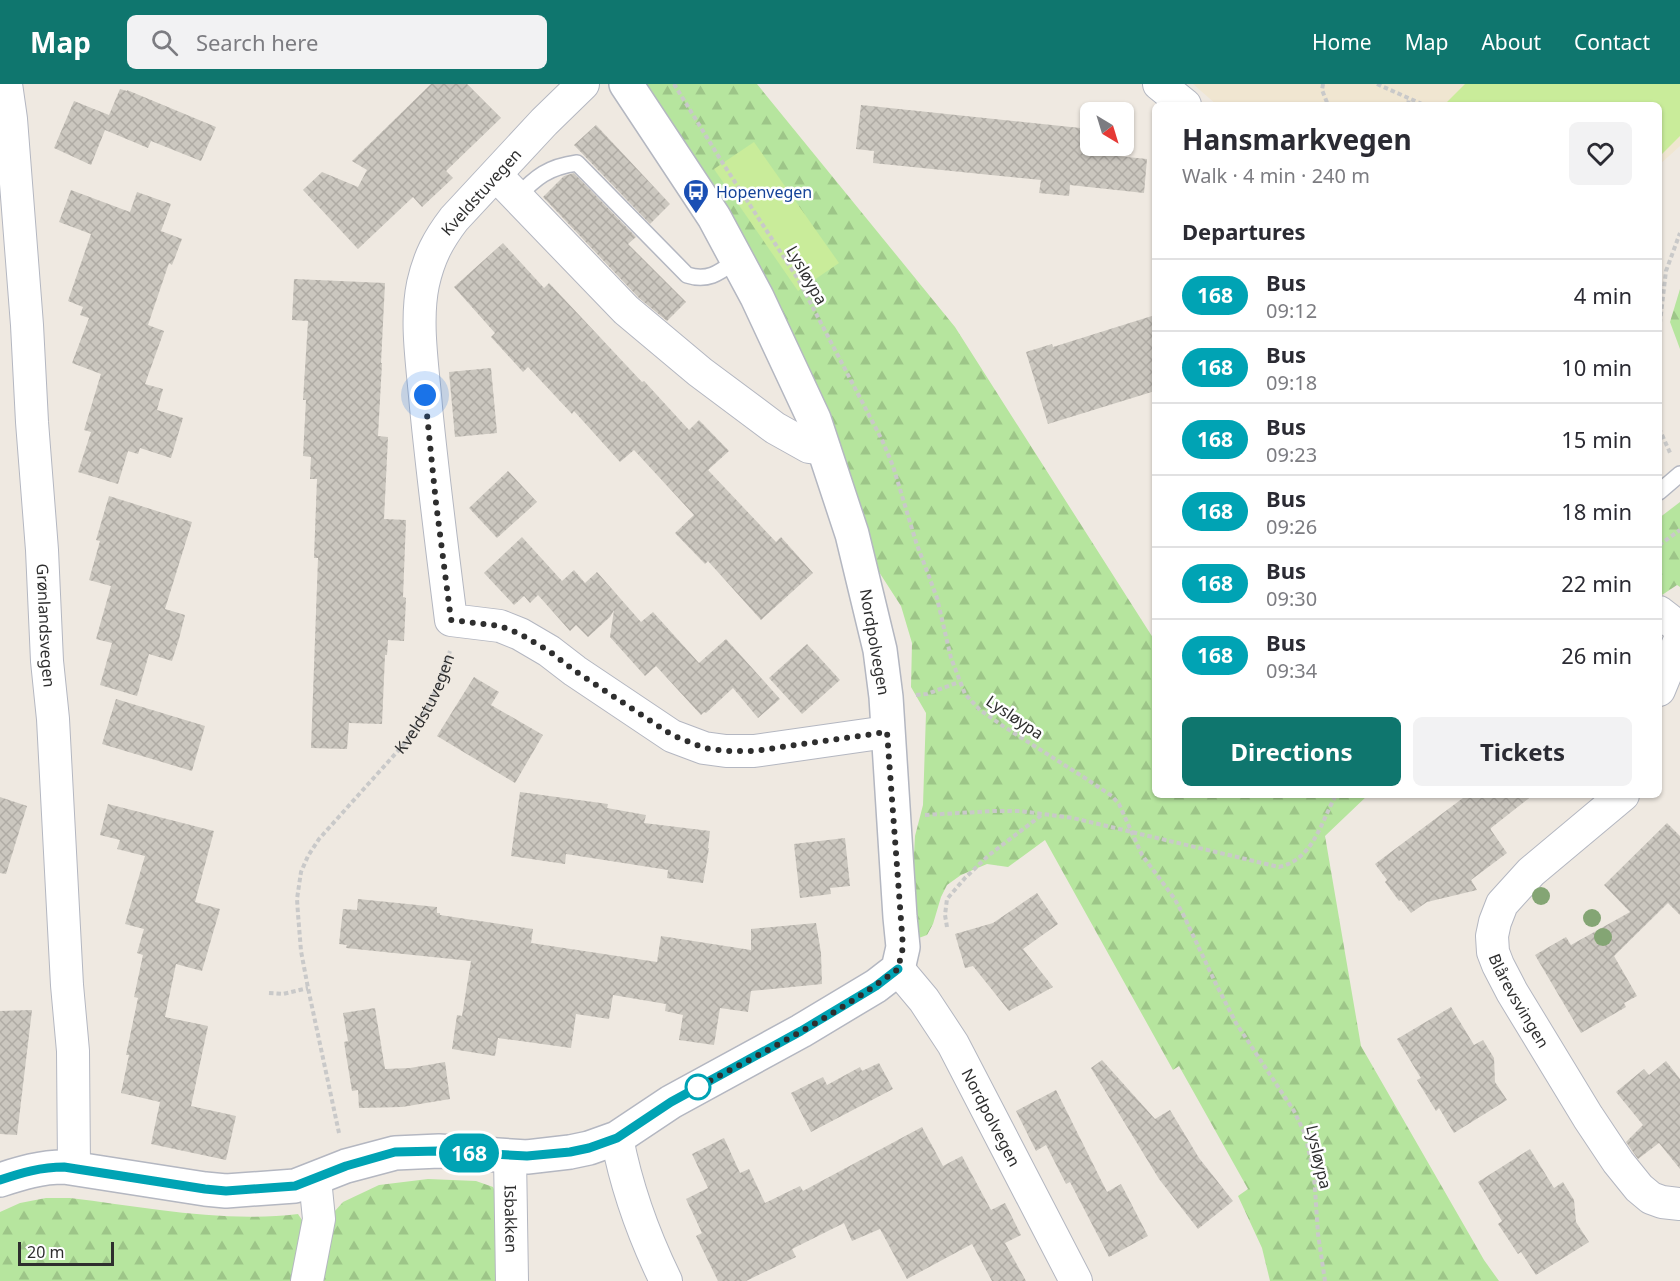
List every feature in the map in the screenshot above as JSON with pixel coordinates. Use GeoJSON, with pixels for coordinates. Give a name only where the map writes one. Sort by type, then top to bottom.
{"type":"FeatureCollection","features":[{"type":"Feature","properties":{"kind":"street","name":"Grønlandsvegen"},"geometry":{"type":"LineString","coordinates":[[6,84],[11,119],[25,302],[47,661],[54,731],[67,985],[73,1051],[74,1167]]}},
{"type":"Feature","properties":{"kind":"street","name":"Kveldstuvegen"},"geometry":{"type":"LineString","coordinates":[[451,620],[421,349],[420,302],[423,285],[433,251],[442,234],[454,219],[506,186],[544,122],[583,84]]}},
{"type":"Feature","properties":{"kind":"street","name":"Nordpolvegen"},"geometry":{"type":"LineString","coordinates":[[626,84],[690,179],[738,259],[814,419],[852,534],[880,650],[886,697],[903,947],[898,969],[924,1000],[953,1044],[1076,1281]]}},
{"type":"Feature","properties":{"kind":"street"},"geometry":{"type":"LineString","coordinates":[[1160,84],[1181,102]]}},
{"type":"Feature","properties":{"kind":"street"},"geometry":{"type":"LineString","coordinates":[[506,186],[626,310],[700,372],[775,428],[809,447],[824,449]]}},
{"type":"Feature","properties":{"kind":"street"},"geometry":{"type":"LineString","coordinates":[[1662,614],[1680,628]]}},
{"type":"Feature","properties":{"kind":"street"},"geometry":{"type":"LineString","coordinates":[[451,620],[500,626],[520,634],[549,651],[575,671],[672,735],[704,748],[754,751],[887,732]]}},
{"type":"Feature","properties":{"kind":"street"},"geometry":{"type":"LineString","coordinates":[[1662,683],[1680,639]]}},
{"type":"Feature","properties":{"kind":"street","name":"Blårevsvingen"},"geometry":{"type":"LineString","coordinates":[[1619,798],[1531,873],[1502,904],[1492,936],[1493,952],[1512,992],[1618,1162],[1639,1188],[1651,1198],[1680,1204]]}},
{"type":"Feature","properties":{"kind":"street"},"geometry":{"type":"LineString","coordinates":[[0,1180],[49,1167],[74,1167],[226,1191],[295,1186],[346,1166],[395,1152],[439,1151],[527,1156],[589,1148],[617,1138],[671,1102],[801,1031],[876,986],[898,969]]}},
{"type":"Feature","properties":{"kind":"street"},"geometry":{"type":"LineString","coordinates":[[617,1138],[631,1199],[666,1281]]}},
{"type":"Feature","properties":{"kind":"street","name":"Isbakken"},"geometry":{"type":"LineString","coordinates":[[510,1156],[512,1281]]}},
{"type":"Feature","properties":{"kind":"street"},"geometry":{"type":"LineString","coordinates":[[307,1281],[319,1219],[315,1179]]}},
{"type":"Feature","properties":{"kind":"lane"},"geometry":{"type":"LineString","coordinates":[[506,186],[535,178],[563,165],[577,163],[687,275],[699,279],[716,274],[738,259]]}},
{"type":"Feature","properties":{"kind":"lane"},"geometry":{"type":"LineString","coordinates":[[1662,489],[1680,474]]}},
{"type":"Feature","properties":{"kind":"path","name":"Lysløypa"},"geometry":{"type":"LineString","coordinates":[[674,84],[798,279],[882,440],[893,466],[916,542],[937,598],[959,682],[970,700],[980,710],[1089,780],[1112,796],[1119,804],[1142,855],[1183,914],[1236,1023],[1279,1087],[1301,1125],[1314,1174],[1318,1233],[1325,1281]]}},
{"type":"Feature","properties":{"kind":"path"},"geometry":{"type":"LineString","coordinates":[[1323,84],[1322,90],[1327,102]]}},
{"type":"Feature","properties":{"kind":"path"},"geometry":{"type":"LineString","coordinates":[[1377,84],[1418,102]]}},
{"type":"Feature","properties":{"kind":"path"},"geometry":{"type":"LineString","coordinates":[[1408,102],[1409,98]]}},
{"type":"Feature","properties":{"kind":"path"},"geometry":{"type":"LineString","coordinates":[[1662,299],[1666,271],[1680,233]]}},
{"type":"Feature","properties":{"kind":"path"},"geometry":{"type":"LineString","coordinates":[[1662,543],[1680,530]]}},
{"type":"Feature","properties":{"kind":"path","name":"Kveldstuvegen"},"geometry":{"type":"LineString","coordinates":[[346,1166],[301,951],[297,907],[298,882],[308,856],[319,838],[405,742],[422,717],[447,662],[451,647],[451,620]]}},
{"type":"Feature","properties":{"kind":"path"},"geometry":{"type":"LineString","coordinates":[[886,697],[927,694],[959,682]]}},
{"type":"Feature","properties":{"kind":"path"},"geometry":{"type":"LineString","coordinates":[[894,819],[994,811],[1043,813],[1073,818],[1279,867],[1288,865],[1305,853],[1335,798]]}},
{"type":"Feature","properties":{"kind":"path"},"geometry":{"type":"LineString","coordinates":[[947,927],[946,898],[989,855],[1043,813]]}},
{"type":"Feature","properties":{"kind":"path"},"geometry":{"type":"LineString","coordinates":[[270,993],[283,994],[308,988]]}},
{"type":"Feature","properties":{"kind":"shaded area"},"geometry":{"type":"Polygon","coordinates":[[[1193,84],[1680,84],[1680,146],[1662,162],[1662,102],[1214,102],[1193,84]]]}},
{"type":"Feature","properties":{"kind":"green space"},"geometry":{"type":"Polygon","coordinates":[[[642,84],[757,84],[955,327],[1152,636],[1152,798],[1365,798],[1325,836],[1361,1046],[1484,1260],[1499,1281],[1270,1281],[1262,1248],[1238,1196],[1248,1189],[1179,1066],[1173,1070],[1045,840],[1008,867],[987,864],[961,875],[947,885],[927,935],[916,939],[912,891],[915,836],[923,805],[926,713],[911,687],[912,643],[901,606],[868,555],[642,84]]]}},
{"type":"Feature","properties":{"kind":"green space"},"geometry":{"type":"Polygon","coordinates":[[[1465,84],[1680,84],[1680,136],[1662,154],[1662,102],[1447,102],[1465,84]]]}},
{"type":"Feature","properties":{"kind":"green space"},"geometry":{"type":"Polygon","coordinates":[[[754,142],[839,263],[798,291],[714,169],[754,142]]]}},
{"type":"Feature","properties":{"kind":"green space"},"geometry":{"type":"Polygon","coordinates":[[[1680,289],[1680,349],[1670,322],[1680,289]]]}},
{"type":"Feature","properties":{"kind":"green space"},"geometry":{"type":"Polygon","coordinates":[[[1680,502],[1680,587],[1677,585],[1662,595],[1662,516],[1680,502]]]}},
{"type":"Feature","properties":{"kind":"green space"},"geometry":{"type":"Polygon","coordinates":[[[428,1179],[476,1181],[493,1187],[500,1203],[502,1281],[315,1281],[326,1221],[343,1202],[379,1185],[428,1179]]]}},
{"type":"Feature","properties":{"kind":"green space"},"geometry":{"type":"Polygon","coordinates":[[[46,1198],[70,1198],[241,1217],[298,1214],[304,1223],[298,1281],[0,1281],[0,1212],[20,1203],[46,1198]]]}},
{"type":"Feature","properties":{"kind":"building"},"geometry":{"type":"Polygon","coordinates":[[[431,84],[467,84],[501,118],[446,171],[453,178],[422,207],[413,197],[358,249],[303,190],[322,172],[358,187],[367,170],[352,161],[431,84]]]}},
{"type":"Feature","properties":{"kind":"building"},"geometry":{"type":"Polygon","coordinates":[[[120,89],[216,127],[201,161],[151,141],[148,148],[105,130],[91,165],[54,148],[74,101],[109,115],[120,89]]]}},
{"type":"Feature","properties":{"kind":"building"},"geometry":{"type":"Polygon","coordinates":[[[861,105],[1080,128],[1080,156],[1147,159],[1144,193],[1070,185],[1069,196],[1039,193],[1041,180],[873,163],[874,151],[856,149],[861,105]]]}},
{"type":"Feature","properties":{"kind":"building"},"geometry":{"type":"Polygon","coordinates":[[[596,125],[670,204],[650,224],[574,145],[596,125]]]}},
{"type":"Feature","properties":{"kind":"building"},"geometry":{"type":"Polygon","coordinates":[[[574,173],[636,237],[628,244],[686,302],[667,321],[639,298],[543,197],[564,176],[574,173]]]}},
{"type":"Feature","properties":{"kind":"building"},"geometry":{"type":"Polygon","coordinates":[[[71,190],[130,212],[137,192],[171,204],[161,231],[182,239],[172,265],[169,263],[148,325],[164,331],[145,384],[163,389],[157,410],[183,418],[171,458],[140,448],[138,454],[128,451],[118,484],[78,472],[91,432],[84,430],[101,374],[72,363],[89,318],[80,315],[83,307],[68,301],[91,234],[59,222],[71,190]]]}},
{"type":"Feature","properties":{"kind":"building"},"geometry":{"type":"Polygon","coordinates":[[[503,243],[544,288],[549,283],[689,430],[699,420],[729,451],[708,470],[776,542],[781,537],[813,573],[761,620],[708,561],[705,564],[675,533],[694,515],[634,450],[620,462],[574,411],[572,414],[528,367],[523,372],[491,337],[495,333],[454,287],[503,243]]]}},
{"type":"Feature","properties":{"kind":"building"},"geometry":{"type":"Polygon","coordinates":[[[294,279],[385,283],[378,436],[388,437],[384,519],[406,520],[404,641],[388,640],[387,655],[385,655],[382,724],[349,723],[347,749],[311,748],[318,558],[314,558],[317,479],[310,479],[311,457],[303,456],[306,400],[303,400],[308,321],[292,320],[294,279]]]}},
{"type":"Feature","properties":{"kind":"building"},"geometry":{"type":"Polygon","coordinates":[[[1152,316],[1152,392],[1048,424],[1026,352],[1052,344],[1053,347],[1152,316]]]}},
{"type":"Feature","properties":{"kind":"building"},"geometry":{"type":"Polygon","coordinates":[[[491,368],[497,433],[455,437],[449,372],[491,368]]]}},
{"type":"Feature","properties":{"kind":"building"},"geometry":{"type":"Polygon","coordinates":[[[508,471],[537,502],[497,538],[469,508],[508,471]]]}},
{"type":"Feature","properties":{"kind":"building"},"geometry":{"type":"Polygon","coordinates":[[[109,496],[192,522],[165,609],[185,615],[179,639],[172,661],[149,654],[137,696],[100,685],[112,643],[96,639],[111,586],[89,580],[100,541],[96,540],[109,496]]]}},
{"type":"Feature","properties":{"kind":"building"},"geometry":{"type":"Polygon","coordinates":[[[522,537],[562,581],[574,570],[585,583],[597,572],[641,622],[653,612],[699,663],[726,639],[780,699],[758,718],[733,688],[701,715],[656,666],[645,676],[610,637],[614,610],[610,617],[588,637],[576,625],[570,631],[538,595],[530,603],[524,596],[514,605],[484,573],[522,537]]]}},
{"type":"Feature","properties":{"kind":"building"},"geometry":{"type":"Polygon","coordinates":[[[807,644],[840,680],[802,714],[769,678],[807,644]]]}},
{"type":"Feature","properties":{"kind":"building"},"geometry":{"type":"Polygon","coordinates":[[[474,677],[499,692],[491,705],[543,735],[515,783],[437,736],[474,677]]]}},
{"type":"Feature","properties":{"kind":"building"},"geometry":{"type":"Polygon","coordinates":[[[116,699],[205,726],[192,771],[102,744],[116,699]]]}},
{"type":"Feature","properties":{"kind":"building"},"geometry":{"type":"Polygon","coordinates":[[[520,792],[608,804],[607,808],[646,815],[644,823],[710,831],[703,883],[667,878],[668,870],[566,854],[565,864],[511,856],[520,792]]]}},
{"type":"Feature","properties":{"kind":"building"},"geometry":{"type":"Polygon","coordinates":[[[0,797],[27,806],[6,874],[0,873],[0,797]]]}},
{"type":"Feature","properties":{"kind":"building"},"geometry":{"type":"Polygon","coordinates":[[[1463,798],[1529,798],[1491,828],[1507,853],[1471,880],[1477,890],[1427,902],[1411,913],[1385,882],[1387,880],[1375,864],[1463,798]]]}},
{"type":"Feature","properties":{"kind":"building"},"geometry":{"type":"Polygon","coordinates":[[[108,804],[214,831],[195,902],[220,909],[202,971],[176,964],[165,1017],[208,1026],[191,1106],[236,1116],[226,1160],[151,1144],[160,1102],[121,1093],[138,998],[134,997],[143,955],[137,953],[144,929],[125,924],[145,856],[117,849],[120,840],[100,835],[108,804]]]}},
{"type":"Feature","properties":{"kind":"building"},"geometry":{"type":"Polygon","coordinates":[[[1667,823],[1680,836],[1680,915],[1668,903],[1614,956],[1637,996],[1624,1003],[1626,1007],[1581,1033],[1535,955],[1566,937],[1571,945],[1630,912],[1604,885],[1667,823]]]}},
{"type":"Feature","properties":{"kind":"building"},"geometry":{"type":"Polygon","coordinates":[[[845,838],[850,886],[830,888],[831,894],[800,898],[794,844],[845,838]]]}},
{"type":"Feature","properties":{"kind":"building"},"geometry":{"type":"Polygon","coordinates":[[[1037,893],[1058,924],[1023,949],[1053,987],[1009,1011],[973,966],[965,968],[955,934],[993,923],[1037,893]]]}},
{"type":"Feature","properties":{"kind":"building"},"geometry":{"type":"Polygon","coordinates":[[[358,899],[437,907],[437,913],[440,915],[533,929],[531,943],[657,962],[661,936],[751,950],[751,929],[816,923],[821,953],[822,984],[751,991],[748,1012],[720,1008],[714,1045],[679,1040],[683,1015],[665,1011],[666,1004],[613,995],[609,1019],[576,1014],[571,1048],[498,1038],[495,1056],[452,1049],[457,1015],[462,1016],[471,961],[346,948],[347,945],[339,944],[343,909],[357,910],[358,899]]]}},
{"type":"Feature","properties":{"kind":"building"},"geometry":{"type":"Polygon","coordinates":[[[1451,1007],[1474,1045],[1483,1040],[1494,1058],[1495,1082],[1507,1100],[1454,1133],[1439,1108],[1436,1111],[1417,1080],[1421,1078],[1397,1039],[1451,1007]]]}},
{"type":"Feature","properties":{"kind":"building"},"geometry":{"type":"Polygon","coordinates":[[[375,1008],[385,1069],[410,1068],[445,1062],[450,1099],[402,1107],[359,1108],[358,1090],[352,1091],[344,1042],[348,1041],[343,1013],[375,1008]]]}},
{"type":"Feature","properties":{"kind":"building"},"geometry":{"type":"Polygon","coordinates":[[[32,1010],[17,1135],[0,1134],[0,1011],[32,1010]]]}},
{"type":"Feature","properties":{"kind":"building"},"geometry":{"type":"Polygon","coordinates":[[[1102,1060],[1155,1119],[1170,1110],[1199,1158],[1233,1201],[1198,1229],[1159,1179],[1091,1068],[1102,1060]]]}},
{"type":"Feature","properties":{"kind":"building"},"geometry":{"type":"Polygon","coordinates":[[[1666,1061],[1680,1079],[1680,1169],[1659,1143],[1638,1159],[1626,1142],[1643,1125],[1616,1092],[1644,1069],[1649,1075],[1666,1061]]]}},
{"type":"Feature","properties":{"kind":"building"},"geometry":{"type":"Polygon","coordinates":[[[879,1063],[893,1089],[811,1132],[791,1093],[823,1077],[827,1085],[860,1067],[862,1071],[879,1063]]]}},
{"type":"Feature","properties":{"kind":"building"},"geometry":{"type":"Polygon","coordinates":[[[1056,1090],[1107,1192],[1121,1184],[1148,1236],[1109,1257],[1070,1182],[1066,1184],[1046,1145],[1036,1151],[1016,1111],[1056,1090]]]}},
{"type":"Feature","properties":{"kind":"building"},"geometry":{"type":"Polygon","coordinates":[[[922,1127],[943,1166],[962,1156],[991,1210],[1005,1203],[1021,1235],[1005,1243],[1026,1281],[992,1281],[972,1244],[907,1279],[880,1229],[852,1241],[844,1223],[792,1249],[796,1257],[746,1281],[718,1281],[696,1236],[702,1233],[686,1199],[708,1188],[692,1154],[724,1138],[740,1173],[749,1169],[765,1203],[800,1186],[803,1191],[922,1127]]]}},
{"type":"Feature","properties":{"kind":"building"},"geometry":{"type":"Polygon","coordinates":[[[1530,1149],[1554,1188],[1563,1182],[1574,1200],[1576,1222],[1589,1242],[1536,1275],[1521,1252],[1518,1254],[1498,1224],[1502,1221],[1478,1182],[1530,1149]]]}},
{"type":"Feature","properties":{"kind":"bus line","name":"168"},"geometry":{"type":"LineString","coordinates":[[0,1180],[49,1167],[74,1167],[205,1189],[226,1191],[277,1189],[295,1186],[346,1166],[395,1152],[439,1151],[527,1156],[589,1148],[617,1138],[671,1102],[764,1052],[876,986],[898,969]]}},
{"type":"Feature","properties":{"kind":"place","name":"Hopenvegen"},"geometry":{"type":"Point","coordinates":[696,215]}},
{"type":"Feature","properties":{"kind":"route"},"geometry":{"type":"LineString","coordinates":[[425,395],[451,620],[500,626],[520,634],[549,651],[575,671],[672,735],[704,748],[754,751],[887,732],[903,947],[898,969],[876,986],[801,1031],[698,1087]]}}]}
